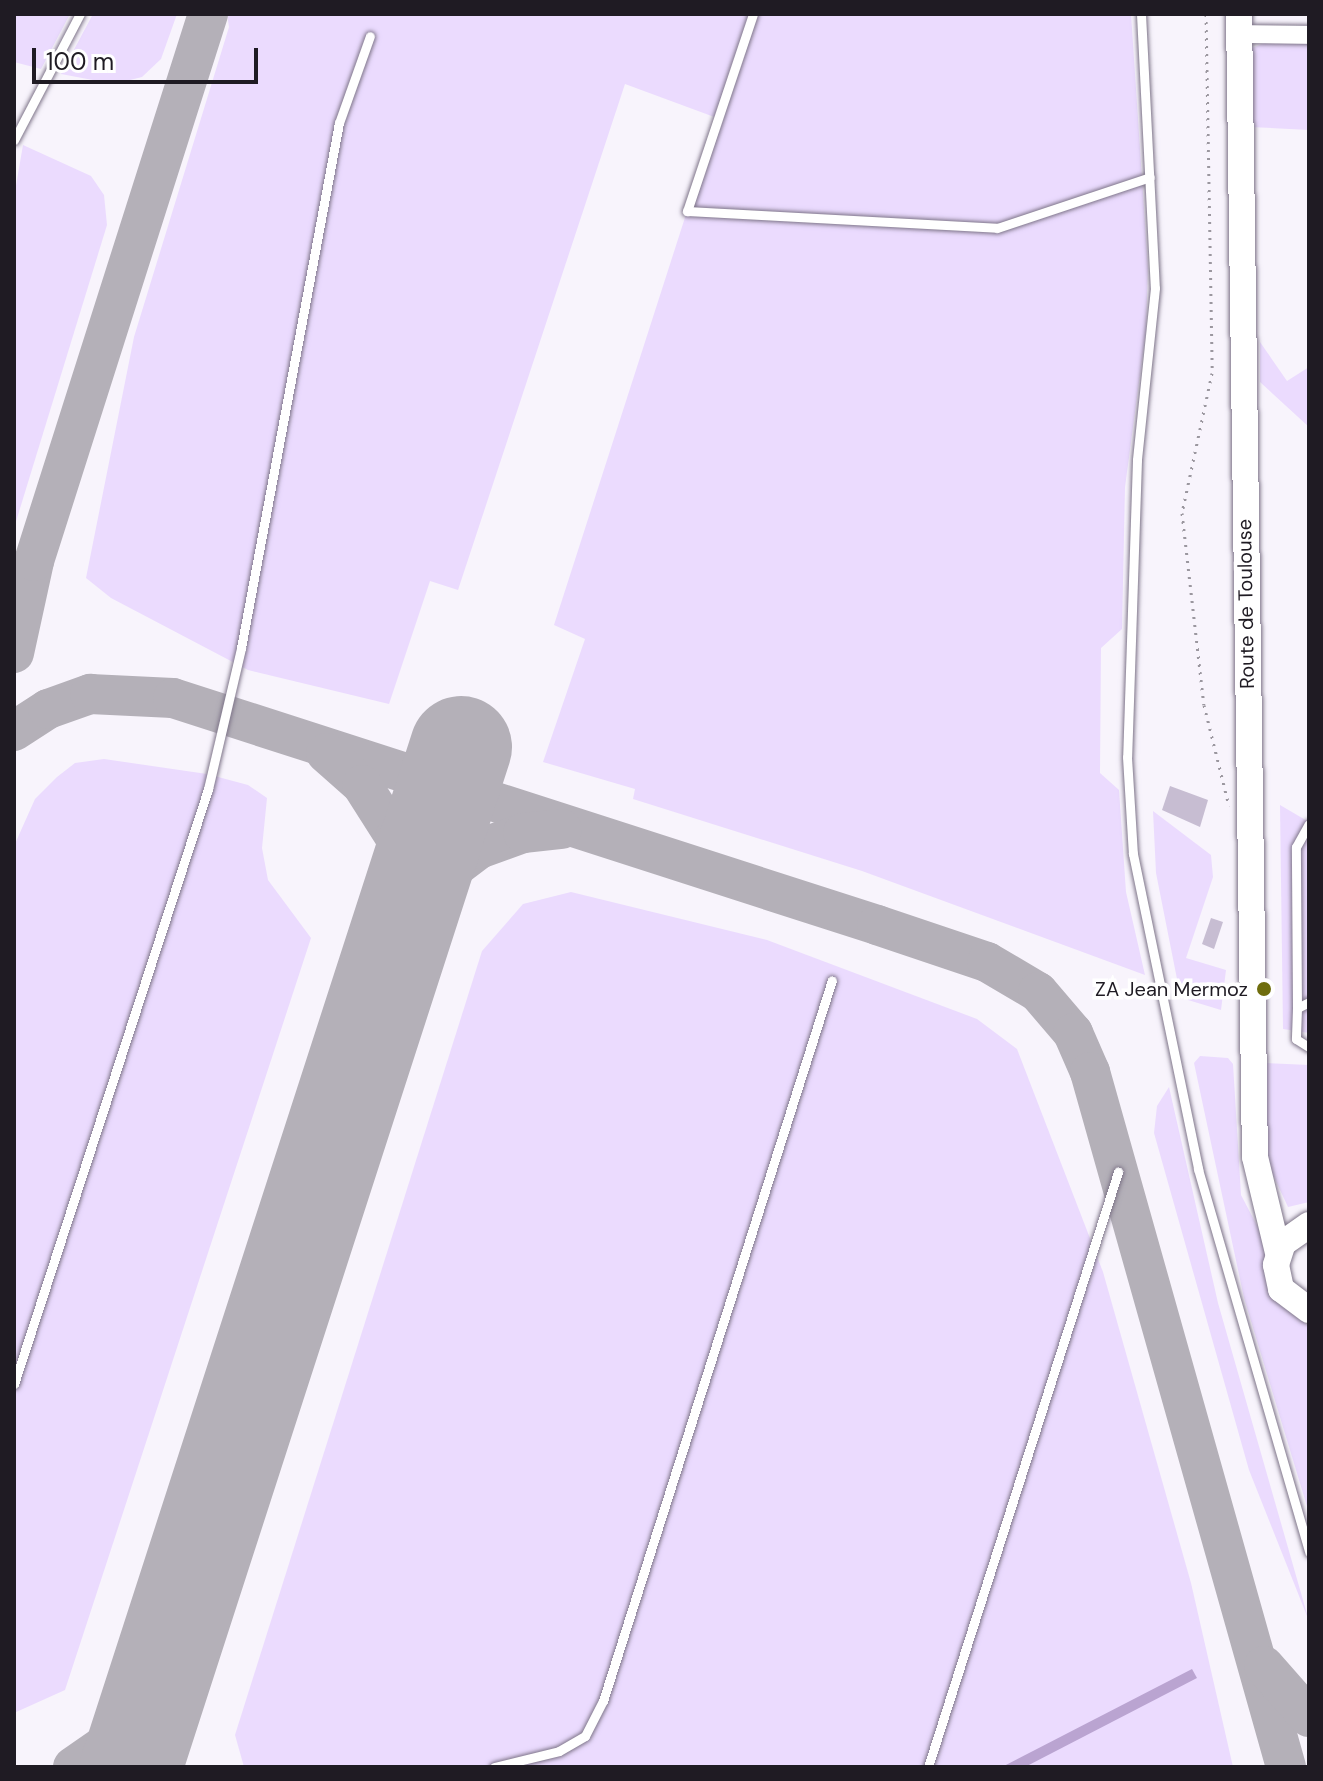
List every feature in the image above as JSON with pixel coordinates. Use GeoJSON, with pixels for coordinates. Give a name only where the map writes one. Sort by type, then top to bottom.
{"type":"FeatureCollection","features":[{"type":"Feature","properties":{"kind":"main road","name":"Route de Toulouse"},"geometry":{"type":"LineString","coordinates":[[1239,24],[1252,1001],[1260,1193],[1278,1253],[1281,1289],[1309,1310]]}},
{"type":"Feature","properties":{"kind":"main road"},"geometry":{"type":"LineString","coordinates":[[1260,1193],[1284,1217],[1308,1225]]}},
{"type":"Feature","properties":{"kind":"main road"},"geometry":{"type":"LineString","coordinates":[[1278,1253],[1289,1235],[1308,1225]]}},
{"type":"Feature","properties":{"kind":"street"},"geometry":{"type":"LineString","coordinates":[[1239,24],[1309,35]]}},
{"type":"Feature","properties":{"kind":"lane"},"geometry":{"type":"LineString","coordinates":[[14,140],[80,14]]}},
{"type":"Feature","properties":{"kind":"lane"},"geometry":{"type":"LineString","coordinates":[[753,14],[687,211],[997,228],[1150,177]]}},
{"type":"Feature","properties":{"kind":"lane"},"geometry":{"type":"LineString","coordinates":[[1141,14],[1155,288],[1137,460],[1129,650],[1133,854],[1198,1169],[1309,1552]]}},
{"type":"Feature","properties":{"kind":"lane"},"geometry":{"type":"LineString","coordinates":[[14,1384],[208,789],[241,648],[339,123],[370,36]]}},
{"type":"Feature","properties":{"kind":"lane"},"geometry":{"type":"LineString","coordinates":[[1309,824],[1296,847],[1296,1039],[1309,1047]]}},
{"type":"Feature","properties":{"kind":"lane"},"geometry":{"type":"LineString","coordinates":[[494,1767],[559,1751],[585,1736],[603,1701],[832,980]]}},
{"type":"Feature","properties":{"kind":"lane"},"geometry":{"type":"LineString","coordinates":[[1297,1008],[1309,1002]]}},
{"type":"Feature","properties":{"kind":"lane"},"geometry":{"type":"LineString","coordinates":[[928,1767],[1118,1172]]}},
{"type":"Feature","properties":{"kind":"path"},"geometry":{"type":"LineString","coordinates":[[1206,14],[1212,373],[1182,513],[1204,705],[1232,817]]}},
{"type":"Feature","properties":{"kind":"shaded area"},"geometry":{"type":"Polygon","coordinates":[[[14,14],[70,14],[41,69],[14,62],[14,14]]]}},
{"type":"Feature","properties":{"kind":"shaded area"},"geometry":{"type":"Polygon","coordinates":[[[93,14],[177,14],[161,59],[142,77],[114,84],[61,74],[93,14]]]}},
{"type":"Feature","properties":{"kind":"shaded area"},"geometry":{"type":"Polygon","coordinates":[[[227,14],[1131,14],[1148,268],[1146,330],[1125,487],[1122,629],[1101,648],[1100,773],[1119,790],[1126,892],[1145,975],[862,871],[633,799],[635,789],[543,762],[585,639],[554,625],[717,118],[625,84],[458,590],[430,581],[389,704],[248,670],[111,598],[86,578],[134,337],[229,27],[227,14]]]}},
{"type":"Feature","properties":{"kind":"shaded area"},"geometry":{"type":"Polygon","coordinates":[[[1276,38],[1309,39],[1309,130],[1250,127],[1250,49],[1276,38]]]}},
{"type":"Feature","properties":{"kind":"shaded area"},"geometry":{"type":"Polygon","coordinates":[[[23,145],[91,176],[104,195],[107,225],[14,528],[14,197],[23,145]]]}},
{"type":"Feature","properties":{"kind":"shaded area"},"geometry":{"type":"Polygon","coordinates":[[[1260,342],[1287,381],[1309,367],[1309,427],[1260,382],[1260,342]]]}},
{"type":"Feature","properties":{"kind":"shaded area"},"geometry":{"type":"Polygon","coordinates":[[[104,759],[207,774],[248,785],[267,798],[262,848],[268,880],[311,938],[65,1690],[14,1713],[14,846],[35,799],[57,777],[75,763],[104,759]]]}},
{"type":"Feature","properties":{"kind":"shaded area"},"geometry":{"type":"Polygon","coordinates":[[[1280,805],[1309,822],[1309,1033],[1283,1029],[1280,805]]]}},
{"type":"Feature","properties":{"kind":"shaded area"},"geometry":{"type":"Polygon","coordinates":[[[1153,811],[1211,855],[1213,877],[1186,958],[1226,970],[1221,1010],[1188,1000],[1177,979],[1156,873],[1153,811]]]}},
{"type":"Feature","properties":{"kind":"shaded area"},"geometry":{"type":"Polygon","coordinates":[[[571,892],[767,940],[977,1019],[1017,1049],[1103,1272],[1191,1583],[1233,1767],[244,1767],[235,1735],[482,951],[523,904],[571,892]]]}},
{"type":"Feature","properties":{"kind":"shaded area"},"geometry":{"type":"Polygon","coordinates":[[[1200,1056],[1228,1058],[1233,1064],[1241,1195],[1262,1235],[1271,1292],[1309,1327],[1309,1513],[1244,1298],[1194,1063],[1200,1056]]]}},
{"type":"Feature","properties":{"kind":"shaded area"},"geometry":{"type":"Polygon","coordinates":[[[1264,1063],[1309,1065],[1309,1202],[1288,1207],[1267,1162],[1264,1063]]]}},
{"type":"Feature","properties":{"kind":"shaded area"},"geometry":{"type":"Polygon","coordinates":[[[1169,1087],[1218,1303],[1309,1621],[1249,1470],[1154,1133],[1157,1106],[1169,1087]]]}},
{"type":"Feature","properties":{"kind":"shaded area"},"geometry":{"type":"Polygon","coordinates":[[[1192,1669],[1197,1678],[1025,1767],[1002,1767],[1192,1669]]]}},
{"type":"Feature","properties":{"kind":"building"},"geometry":{"type":"Polygon","coordinates":[[[1170,786],[1208,800],[1200,827],[1162,810],[1170,786]]]}},
{"type":"Feature","properties":{"kind":"building"},"geometry":{"type":"Polygon","coordinates":[[[1211,918],[1223,922],[1214,949],[1202,944],[1211,918]]]}},
{"type":"Feature","properties":{"kind":"taxiway"},"geometry":{"type":"LineString","coordinates":[[14,653],[34,561],[208,14]]}},
{"type":"Feature","properties":{"kind":"taxiway"},"geometry":{"type":"LineString","coordinates":[[14,731],[48,709],[90,694],[173,698],[987,962],[1038,992],[1073,1033],[1090,1072],[1286,1767]]}},
{"type":"Feature","properties":{"kind":"taxiway"},"geometry":{"type":"LineString","coordinates":[[326,753],[362,785],[395,837],[404,876],[402,930]]}},
{"type":"Feature","properties":{"kind":"taxiway"},"geometry":{"type":"LineString","coordinates":[[402,930],[438,880],[479,849],[523,833],[562,829]]}},
{"type":"Feature","properties":{"kind":"taxiway"},"geometry":{"type":"LineString","coordinates":[[1264,1666],[1309,1717]]}},
{"type":"Feature","properties":{"kind":"taxiway"},"geometry":{"type":"LineString","coordinates":[[158,1685],[165,1767]]}},
{"type":"Feature","properties":{"kind":"taxiway"},"geometry":{"type":"LineString","coordinates":[[73,1767],[126,1730],[158,1685]]}},
{"type":"Feature","properties":{"kind":"runway"},"geometry":{"type":"LineString","coordinates":[[131,1767],[461,747]]}},
{"type":"Feature","properties":{"kind":"place","name":"ZA Jean Mermoz"},"geometry":{"type":"Point","coordinates":[1264,989]}}]}
